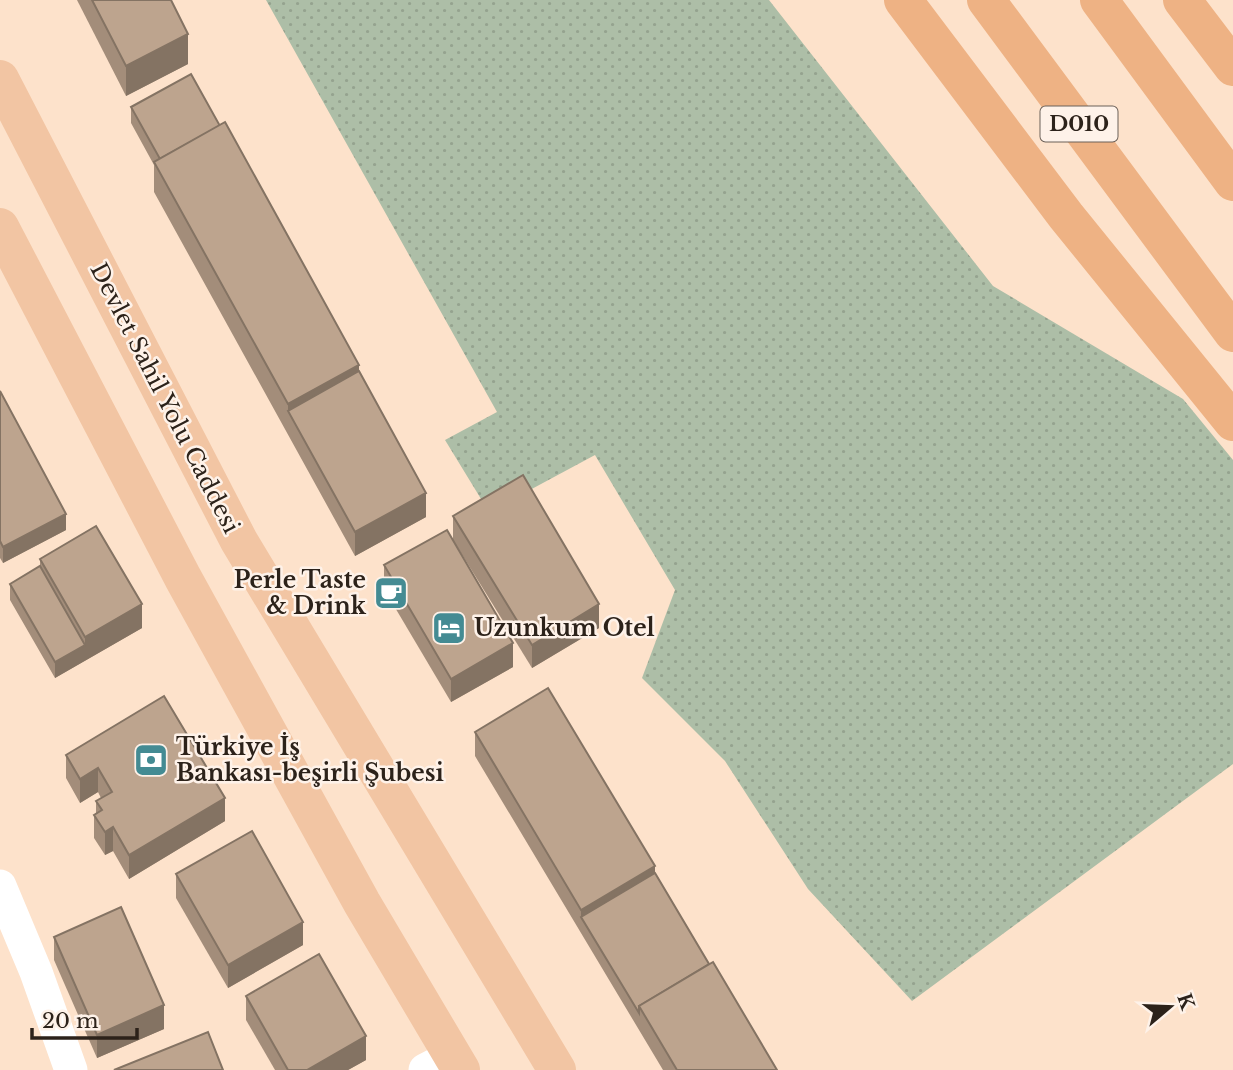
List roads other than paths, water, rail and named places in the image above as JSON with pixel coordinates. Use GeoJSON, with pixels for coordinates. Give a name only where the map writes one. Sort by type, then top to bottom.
{"type":"FeatureCollection","features":[{"type":"Feature","properties":{"kind":"highway"},"geometry":{"type":"LineString","coordinates":[[903,0],[1066,216],[1233,422]]}},
{"type":"Feature","properties":{"kind":"highway","name":"D010"},"geometry":{"type":"LineString","coordinates":[[986,0],[1233,333]]}},
{"type":"Feature","properties":{"kind":"highway"},"geometry":{"type":"LineString","coordinates":[[1099,0],[1233,182]]}},
{"type":"Feature","properties":{"kind":"highway"},"geometry":{"type":"LineString","coordinates":[[1182,0],[1233,67]]}},
{"type":"Feature","properties":{"kind":"main road","name":"Devlet Sahil Yolu Caddesi"},"geometry":{"type":"LineString","coordinates":[[0,79],[239,541],[557,1070]]}},
{"type":"Feature","properties":{"kind":"main road"},"geometry":{"type":"LineString","coordinates":[[0,227],[183,578],[362,904],[446,1065]]}},
{"type":"Feature","properties":{"kind":"street"},"geometry":{"type":"LineString","coordinates":[[0,886],[36,972],[71,1070]]}},
{"type":"Feature","properties":{"kind":"place","name":"Perle Taste & Drink"},"geometry":{"type":"Point","coordinates":[391,593]}},
{"type":"Feature","properties":{"kind":"place","name":"Uzunkum Otel"},"geometry":{"type":"Point","coordinates":[449,628]}},
{"type":"Feature","properties":{"kind":"place","name":"Türkiye İş Bankası-beşirli Şubesi"},"geometry":{"type":"Point","coordinates":[151,760]}}]}
